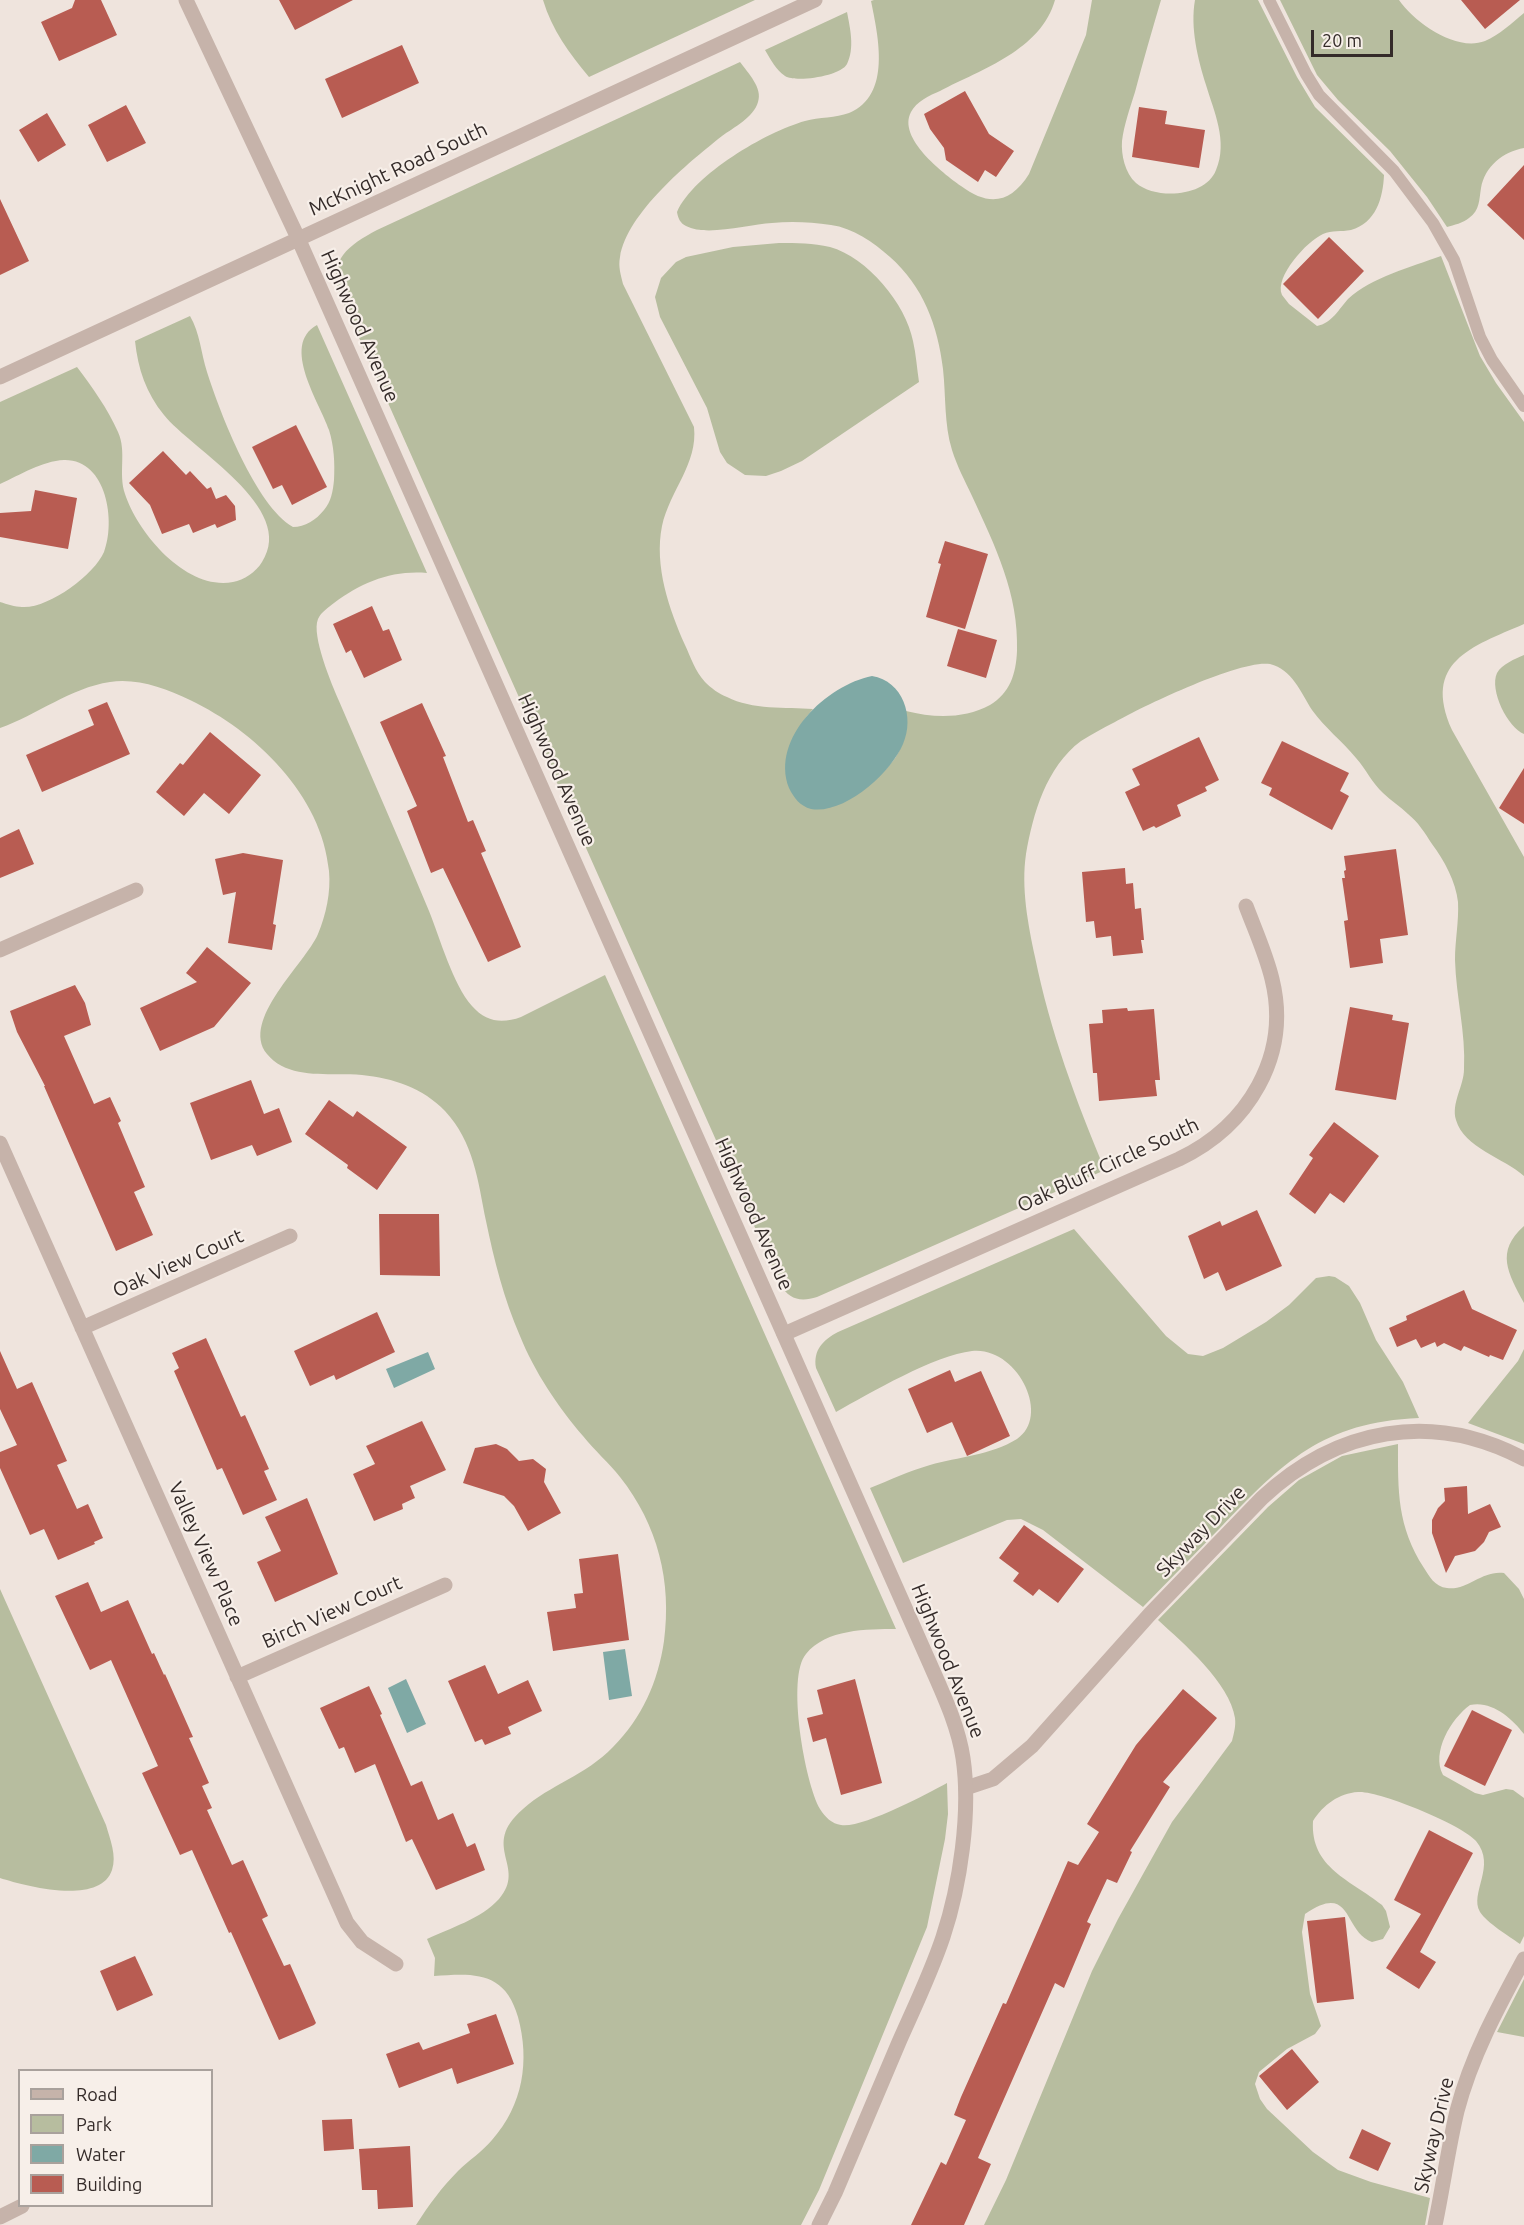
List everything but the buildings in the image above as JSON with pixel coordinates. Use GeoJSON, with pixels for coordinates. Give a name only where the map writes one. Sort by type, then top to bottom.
{"type":"FeatureCollection","features":[{"type":"Feature","properties":{"kind":"street","name":"Highwood Avenue"},"geometry":{"type":"LineString","coordinates":[[186,0],[298,238],[784,1334],[949,1709],[961,1750],[966,1788],[962,1851],[942,1940],[835,2193],[819,2225]]}},
{"type":"Feature","properties":{"kind":"street","name":"McKnight Road South"},"geometry":{"type":"LineString","coordinates":[[0,377],[815,0]]}},
{"type":"Feature","properties":{"kind":"street"},"geometry":{"type":"LineString","coordinates":[[0,950],[136,890]]}},
{"type":"Feature","properties":{"kind":"street","name":"Oak Bluff Circle South"},"geometry":{"type":"LineString","coordinates":[[784,1334],[1179,1159],[1209,1143],[1227,1128],[1243,1110],[1258,1086],[1270,1058],[1275,1031],[1276,1005],[1272,978],[1246,906]]}},
{"type":"Feature","properties":{"kind":"street","name":"Valley View Place"},"geometry":{"type":"LineString","coordinates":[[0,1143],[346,1923],[362,1942],[396,1964]]}},
{"type":"Feature","properties":{"kind":"street","name":"Oak View Court"},"geometry":{"type":"LineString","coordinates":[[82,1328],[290,1236]]}},
{"type":"Feature","properties":{"kind":"street","name":"Skyway Drive"},"geometry":{"type":"LineString","coordinates":[[966,1788],[993,1779],[1032,1746],[1150,1614],[1262,1498],[1312,1460],[1353,1442],[1396,1432],[1420,1430],[1462,1435],[1524,1459]]}},
{"type":"Feature","properties":{"kind":"street","name":"Birch View Court"},"geometry":{"type":"LineString","coordinates":[[237,1677],[445,1585]]}},
{"type":"Feature","properties":{"kind":"street","name":"Skyway Drive"},"geometry":{"type":"LineString","coordinates":[[1435,2225],[1458,2111],[1465,2088],[1489,2026],[1524,1959]]}},
{"type":"Feature","properties":{"kind":"street"},"geometry":{"type":"LineString","coordinates":[[0,2217],[18,2207]]}},
{"type":"Feature","properties":{"kind":"lane"},"geometry":{"type":"LineString","coordinates":[[1269,0],[1306,75],[1319,95],[1394,171],[1433,223],[1454,260],[1480,337],[1492,360],[1524,406]]}},
{"type":"Feature","properties":{"kind":"green space"},"geometry":{"type":"Polygon","coordinates":[[[543,0],[755,0],[589,77],[562,41],[543,0]]]}},
{"type":"Feature","properties":{"kind":"green space"},"geometry":{"type":"Polygon","coordinates":[[[1055,0],[1048,17],[1024,45],[991,66],[928,97],[916,105],[908,122],[910,133],[916,143],[944,173],[971,193],[990,199],[999,199],[1015,191],[1029,174],[1086,35],[1092,0],[1161,0],[1124,129],[1123,158],[1132,179],[1156,192],[1180,193],[1202,186],[1211,179],[1216,170],[1221,148],[1216,116],[1196,43],[1193,21],[1195,0],[1258,0],[1315,107],[1384,175],[1380,201],[1367,222],[1351,230],[1326,233],[1309,244],[1287,270],[1281,287],[1282,295],[1289,304],[1317,326],[1331,319],[1348,299],[1368,285],[1392,273],[1441,256],[1480,356],[1524,422],[1524,624],[1486,641],[1457,660],[1448,673],[1443,688],[1444,707],[1452,730],[1524,857],[1524,1176],[1467,1138],[1460,1130],[1456,1120],[1455,1107],[1463,1075],[1464,1055],[1455,960],[1458,902],[1455,887],[1445,864],[1418,824],[1379,789],[1356,758],[1317,717],[1290,676],[1270,664],[1256,664],[1216,676],[1169,695],[1081,741],[1059,764],[1037,808],[1025,867],[1026,906],[1030,932],[1041,985],[1056,1039],[1105,1170],[817,1297],[796,1298],[787,1293],[780,1284],[340,295],[336,272],[343,255],[377,230],[740,62],[757,86],[759,97],[756,107],[748,117],[708,147],[646,206],[625,240],[620,257],[623,284],[694,427],[692,453],[662,526],[660,556],[664,587],[679,631],[696,669],[715,691],[747,704],[813,709],[802,723],[790,747],[786,773],[861,792],[889,766],[900,749],[906,726],[906,711],[949,716],[980,710],[1003,695],[1011,682],[1015,667],[1017,630],[1010,590],[997,552],[959,468],[949,440],[941,353],[933,322],[920,294],[902,268],[877,246],[855,232],[831,225],[794,222],[716,230],[695,229],[684,225],[677,212],[699,183],[733,156],[789,127],[810,120],[844,115],[863,104],[872,93],[879,63],[877,31],[871,1],[1055,0]]]}},
{"type":"Feature","properties":{"kind":"green space"},"geometry":{"type":"Polygon","coordinates":[[[1280,0],[1399,0],[1415,18],[1437,33],[1449,39],[1474,43],[1495,36],[1524,13],[1524,148],[1502,157],[1486,173],[1473,215],[1458,224],[1447,227],[1427,197],[1390,151],[1338,100],[1317,75],[1280,0]]]}},
{"type":"Feature","properties":{"kind":"green space"},"geometry":{"type":"Polygon","coordinates":[[[847,12],[851,51],[847,64],[836,72],[818,77],[791,78],[779,71],[765,50],[847,12]]]}},
{"type":"Feature","properties":{"kind":"green space"},"geometry":{"type":"Polygon","coordinates":[[[779,243],[830,247],[844,252],[871,271],[893,298],[909,327],[919,382],[802,461],[766,476],[745,475],[727,463],[720,452],[707,408],[660,317],[655,297],[661,278],[676,262],[686,257],[733,247],[779,243]]]}},
{"type":"Feature","properties":{"kind":"green space"},"geometry":{"type":"Polygon","coordinates":[[[190,316],[213,390],[241,457],[266,500],[279,516],[293,527],[306,524],[321,514],[330,500],[334,484],[331,436],[311,390],[302,360],[302,346],[307,334],[317,325],[427,573],[402,573],[378,579],[355,589],[321,614],[318,619],[317,636],[327,672],[429,911],[453,974],[465,997],[477,1011],[489,1018],[501,1021],[521,1017],[605,975],[896,1629],[860,1630],[836,1635],[814,1646],[806,1654],[800,1666],[798,1706],[800,1730],[809,1777],[820,1809],[835,1823],[850,1825],[894,1810],[947,1783],[948,1814],[945,1839],[927,1927],[819,2190],[801,2225],[416,2225],[446,2184],[488,2144],[503,2126],[517,2097],[523,2066],[522,2033],[512,2002],[505,1991],[486,1978],[462,1975],[434,1976],[435,1958],[427,1939],[474,1918],[499,1899],[507,1887],[509,1876],[504,1845],[505,1834],[511,1822],[534,1800],[602,1757],[623,1736],[640,1712],[658,1671],[664,1641],[666,1597],[664,1576],[653,1534],[633,1495],[565,1413],[539,1375],[526,1349],[514,1322],[500,1279],[469,1149],[455,1123],[427,1096],[407,1086],[374,1076],[299,1072],[276,1063],[267,1054],[261,1040],[262,1025],[268,1009],[318,934],[329,895],[329,871],[324,843],[299,792],[281,769],[261,748],[214,713],[171,692],[130,681],[110,682],[81,690],[0,728],[0,602],[19,607],[33,606],[57,597],[69,589],[91,571],[99,561],[104,552],[109,525],[105,494],[99,481],[79,462],[64,460],[48,463],[0,484],[0,402],[77,367],[105,407],[118,432],[122,447],[122,478],[125,494],[131,510],[153,542],[182,569],[199,578],[216,582],[233,582],[241,579],[253,572],[262,562],[269,542],[266,521],[254,501],[237,481],[164,415],[152,398],[138,361],[135,341],[190,316]]]}},
{"type":"Feature","properties":{"kind":"green space"},"geometry":{"type":"Polygon","coordinates":[[[1524,655],[1524,734],[1506,717],[1498,698],[1495,680],[1502,667],[1524,655]]]}},
{"type":"Feature","properties":{"kind":"green space"},"geometry":{"type":"Polygon","coordinates":[[[1524,1226],[1524,1303],[1509,1272],[1507,1254],[1515,1236],[1524,1226]]]}},
{"type":"Feature","properties":{"kind":"green space"},"geometry":{"type":"Polygon","coordinates":[[[1074,1229],[1166,1336],[1188,1354],[1203,1356],[1223,1348],[1289,1305],[1316,1278],[1335,1277],[1349,1286],[1360,1303],[1376,1340],[1403,1382],[1419,1418],[1385,1421],[1330,1437],[1285,1465],[1243,1504],[1143,1607],[1043,1530],[1021,1519],[1007,1520],[903,1563],[870,1488],[922,1467],[996,1449],[1017,1439],[1027,1428],[1031,1415],[1030,1400],[1015,1371],[1003,1359],[988,1352],[972,1351],[922,1367],[836,1412],[816,1368],[816,1356],[820,1346],[838,1332],[1074,1229]]]}},
{"type":"Feature","properties":{"kind":"green space"},"geometry":{"type":"Polygon","coordinates":[[[1524,1349],[1524,1444],[1468,1423],[1518,1361],[1524,1349]]]}},
{"type":"Feature","properties":{"kind":"green space"},"geometry":{"type":"Polygon","coordinates":[[[1398,1444],[1399,1493],[1404,1523],[1415,1553],[1430,1578],[1439,1586],[1454,1588],[1489,1574],[1504,1573],[1519,1589],[1524,1599],[1524,1734],[1513,1722],[1493,1708],[1486,1705],[1470,1705],[1450,1727],[1439,1756],[1443,1775],[1475,1793],[1483,1795],[1506,1789],[1513,1790],[1524,1798],[1524,1936],[1520,1944],[1493,1925],[1480,1912],[1478,1896],[1484,1860],[1482,1850],[1468,1834],[1401,1802],[1358,1792],[1338,1797],[1327,1805],[1313,1821],[1318,1850],[1325,1862],[1335,1871],[1382,1905],[1390,1927],[1383,1939],[1372,1942],[1363,1937],[1340,1906],[1332,1903],[1320,1905],[1305,1914],[1302,1932],[1310,1994],[1321,2026],[1315,2034],[1287,2049],[1259,2072],[1255,2084],[1260,2099],[1267,2109],[1313,2152],[1338,2170],[1371,2182],[1430,2198],[1425,2225],[984,2225],[1006,2180],[1092,1971],[1118,1919],[1172,1822],[1232,1741],[1235,1718],[1224,1691],[1204,1664],[1158,1620],[1268,1507],[1299,1480],[1342,1456],[1398,1444]]]}},
{"type":"Feature","properties":{"kind":"green space"},"geometry":{"type":"Polygon","coordinates":[[[0,1589],[106,1825],[114,1859],[112,1870],[105,1881],[93,1888],[61,1891],[0,1878],[0,1589]]]}},
{"type":"Feature","properties":{"kind":"green space"},"geometry":{"type":"Polygon","coordinates":[[[1524,1979],[1524,2037],[1497,2032],[1524,1979]]]}},
{"type":"Feature","properties":{"kind":"water"},"geometry":{"type":"Polygon","coordinates":[[[872,676],[892,685],[904,702],[908,723],[903,744],[888,767],[865,790],[838,805],[824,809],[807,808],[791,792],[785,769],[788,751],[795,733],[806,717],[837,690],[872,676]]]}},
{"type":"Feature","properties":{"kind":"water"},"geometry":{"type":"Polygon","coordinates":[[[428,1352],[435,1369],[394,1388],[386,1369],[428,1352]]]}},
{"type":"Feature","properties":{"kind":"water"},"geometry":{"type":"Polygon","coordinates":[[[625,1649],[632,1696],[609,1700],[603,1652],[625,1649]]]}},
{"type":"Feature","properties":{"kind":"water"},"geometry":{"type":"Polygon","coordinates":[[[406,1679],[426,1724],[407,1733],[388,1688],[406,1679]]]}}]}
